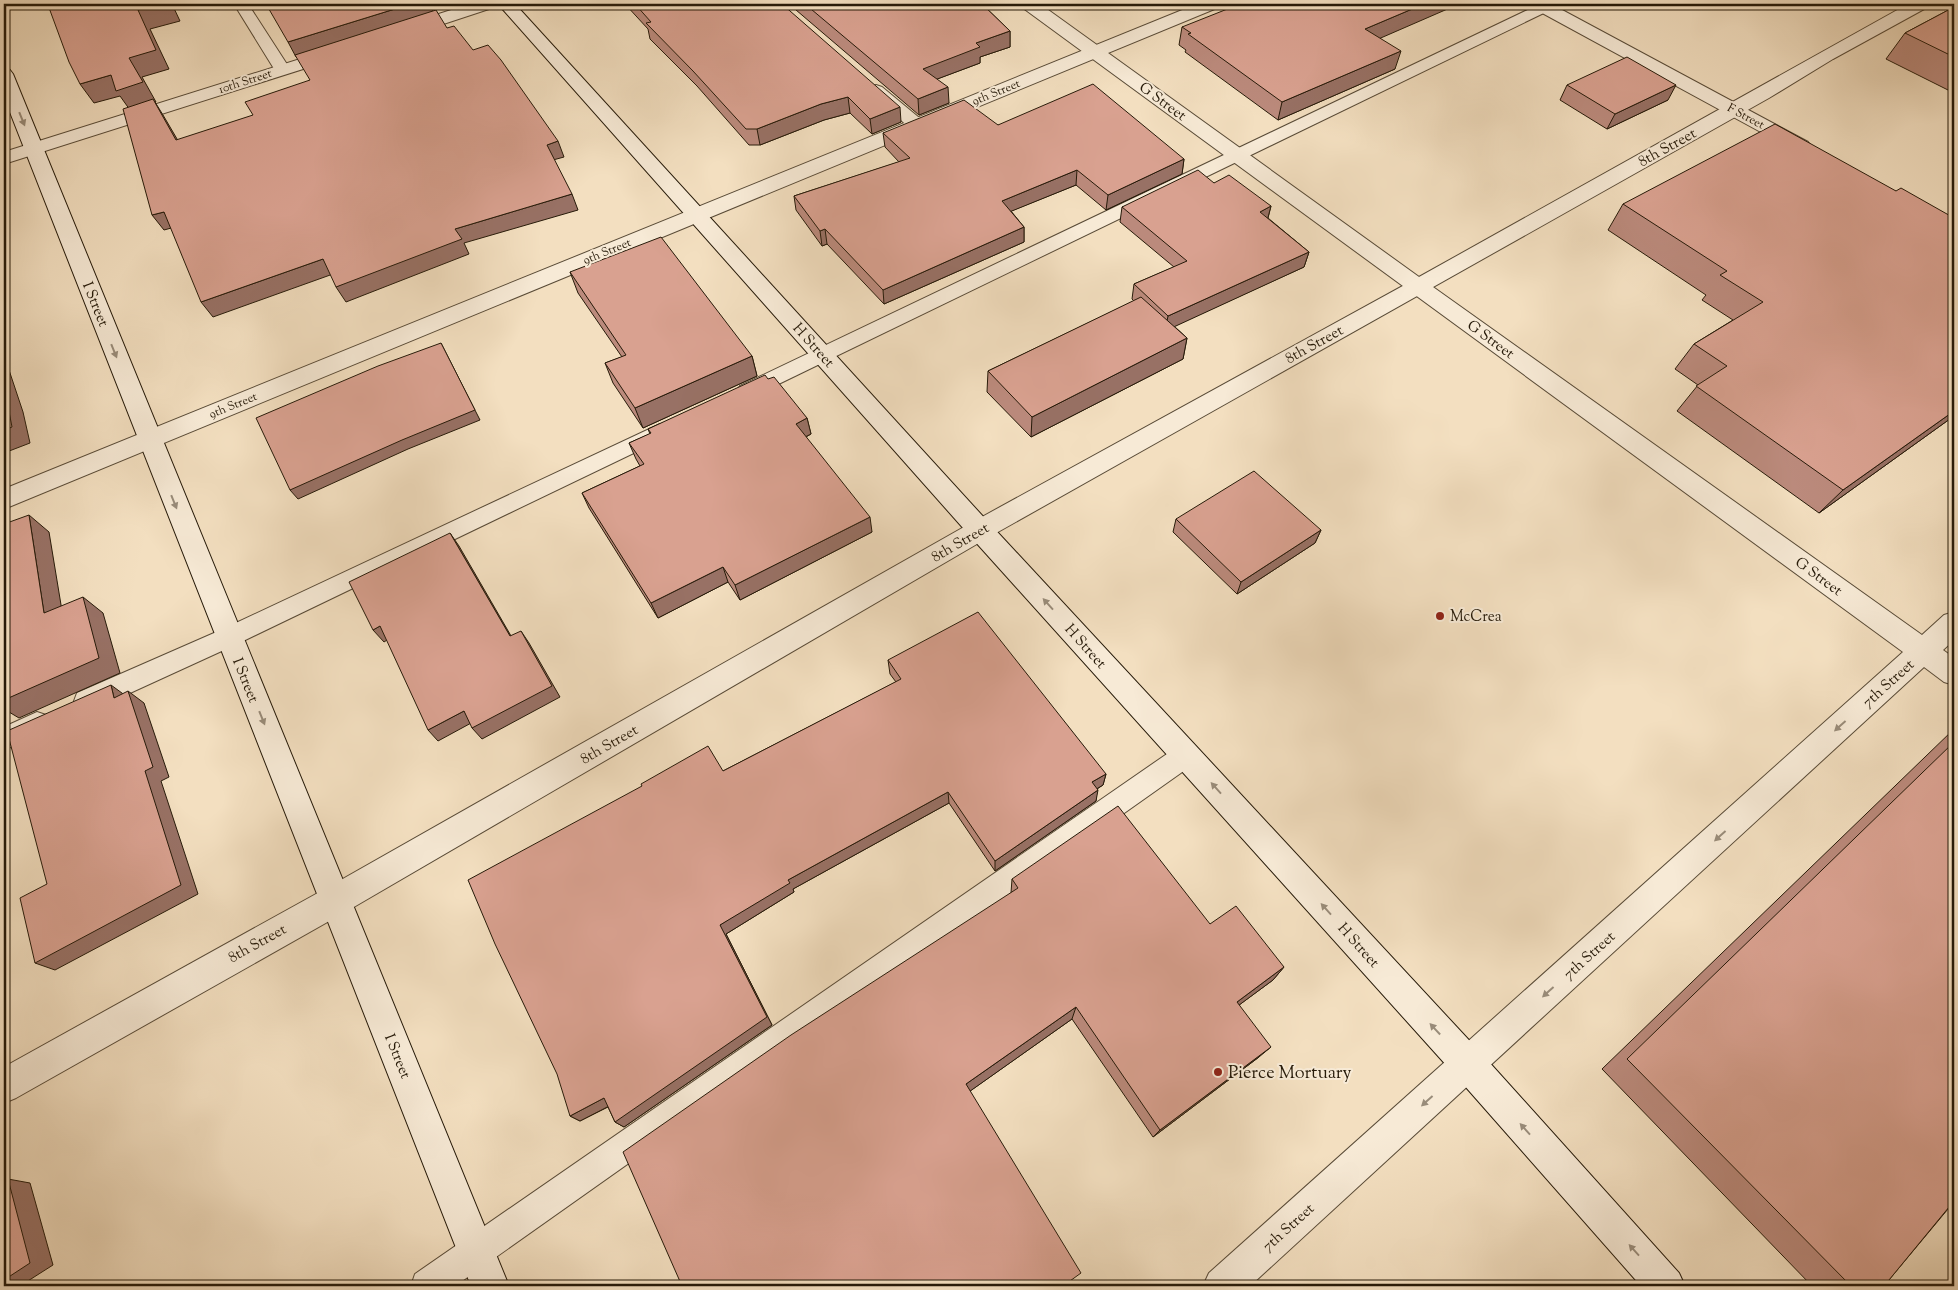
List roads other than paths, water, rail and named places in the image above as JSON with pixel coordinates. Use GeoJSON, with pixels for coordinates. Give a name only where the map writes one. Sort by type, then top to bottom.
{"type":"FeatureCollection","features":[{"type":"Feature","properties":{"kind":"street"},"geometry":{"type":"LineString","coordinates":[[391,35],[486,4]]}},
{"type":"Feature","properties":{"kind":"street","name":"H Street"},"geometry":{"type":"LineString","coordinates":[[506,4],[980,530],[1468,1064],[1666,1286]]}},
{"type":"Feature","properties":{"kind":"street","name":"G Street"},"geometry":{"type":"LineString","coordinates":[[1029,4],[1954,673]]}},
{"type":"Feature","properties":{"kind":"street","name":"9th Street"},"geometry":{"type":"LineString","coordinates":[[4,499],[1211,4]]}},
{"type":"Feature","properties":{"kind":"street","name":"8th Street"},"geometry":{"type":"LineString","coordinates":[[4,1086],[336,900],[980,530],[1418,287],[1920,4]]}},
{"type":"Feature","properties":{"kind":"street","name":"F Street"},"geometry":{"type":"LineString","coordinates":[[1542,5],[1818,155]]}},
{"type":"Feature","properties":{"kind":"street","name":"10th Street"},"geometry":{"type":"LineString","coordinates":[[4,158],[354,46]]}},
{"type":"Feature","properties":{"kind":"street","name":"I Street"},"geometry":{"type":"LineString","coordinates":[[4,74],[490,1286]]}},
{"type":"Feature","properties":{"kind":"street","name":"7th Street"},"geometry":{"type":"LineString","coordinates":[[1222,1286],[1954,623]]}},
{"type":"Feature","properties":{"kind":"lane"},"geometry":{"type":"LineString","coordinates":[[241,4],[282,69]]}},
{"type":"Feature","properties":{"kind":"lane"},"geometry":{"type":"LineString","coordinates":[[728,400],[823,356],[1542,5]]}},
{"type":"Feature","properties":{"kind":"lane"},"geometry":{"type":"LineString","coordinates":[[865,80],[916,124]]}},
{"type":"Feature","properties":{"kind":"lane"},"geometry":{"type":"LineString","coordinates":[[4,739],[62,711],[229,637],[675,424]]}},
{"type":"Feature","properties":{"kind":"lane"},"geometry":{"type":"LineString","coordinates":[[427,1286],[1186,756]]}},
{"type":"Feature","properties":{"kind":"place","name":"McCrea"},"geometry":{"type":"Point","coordinates":[1440,616]}},
{"type":"Feature","properties":{"kind":"place","name":"Pierce Mortuary"},"geometry":{"type":"Point","coordinates":[1218,1072]}}]}
